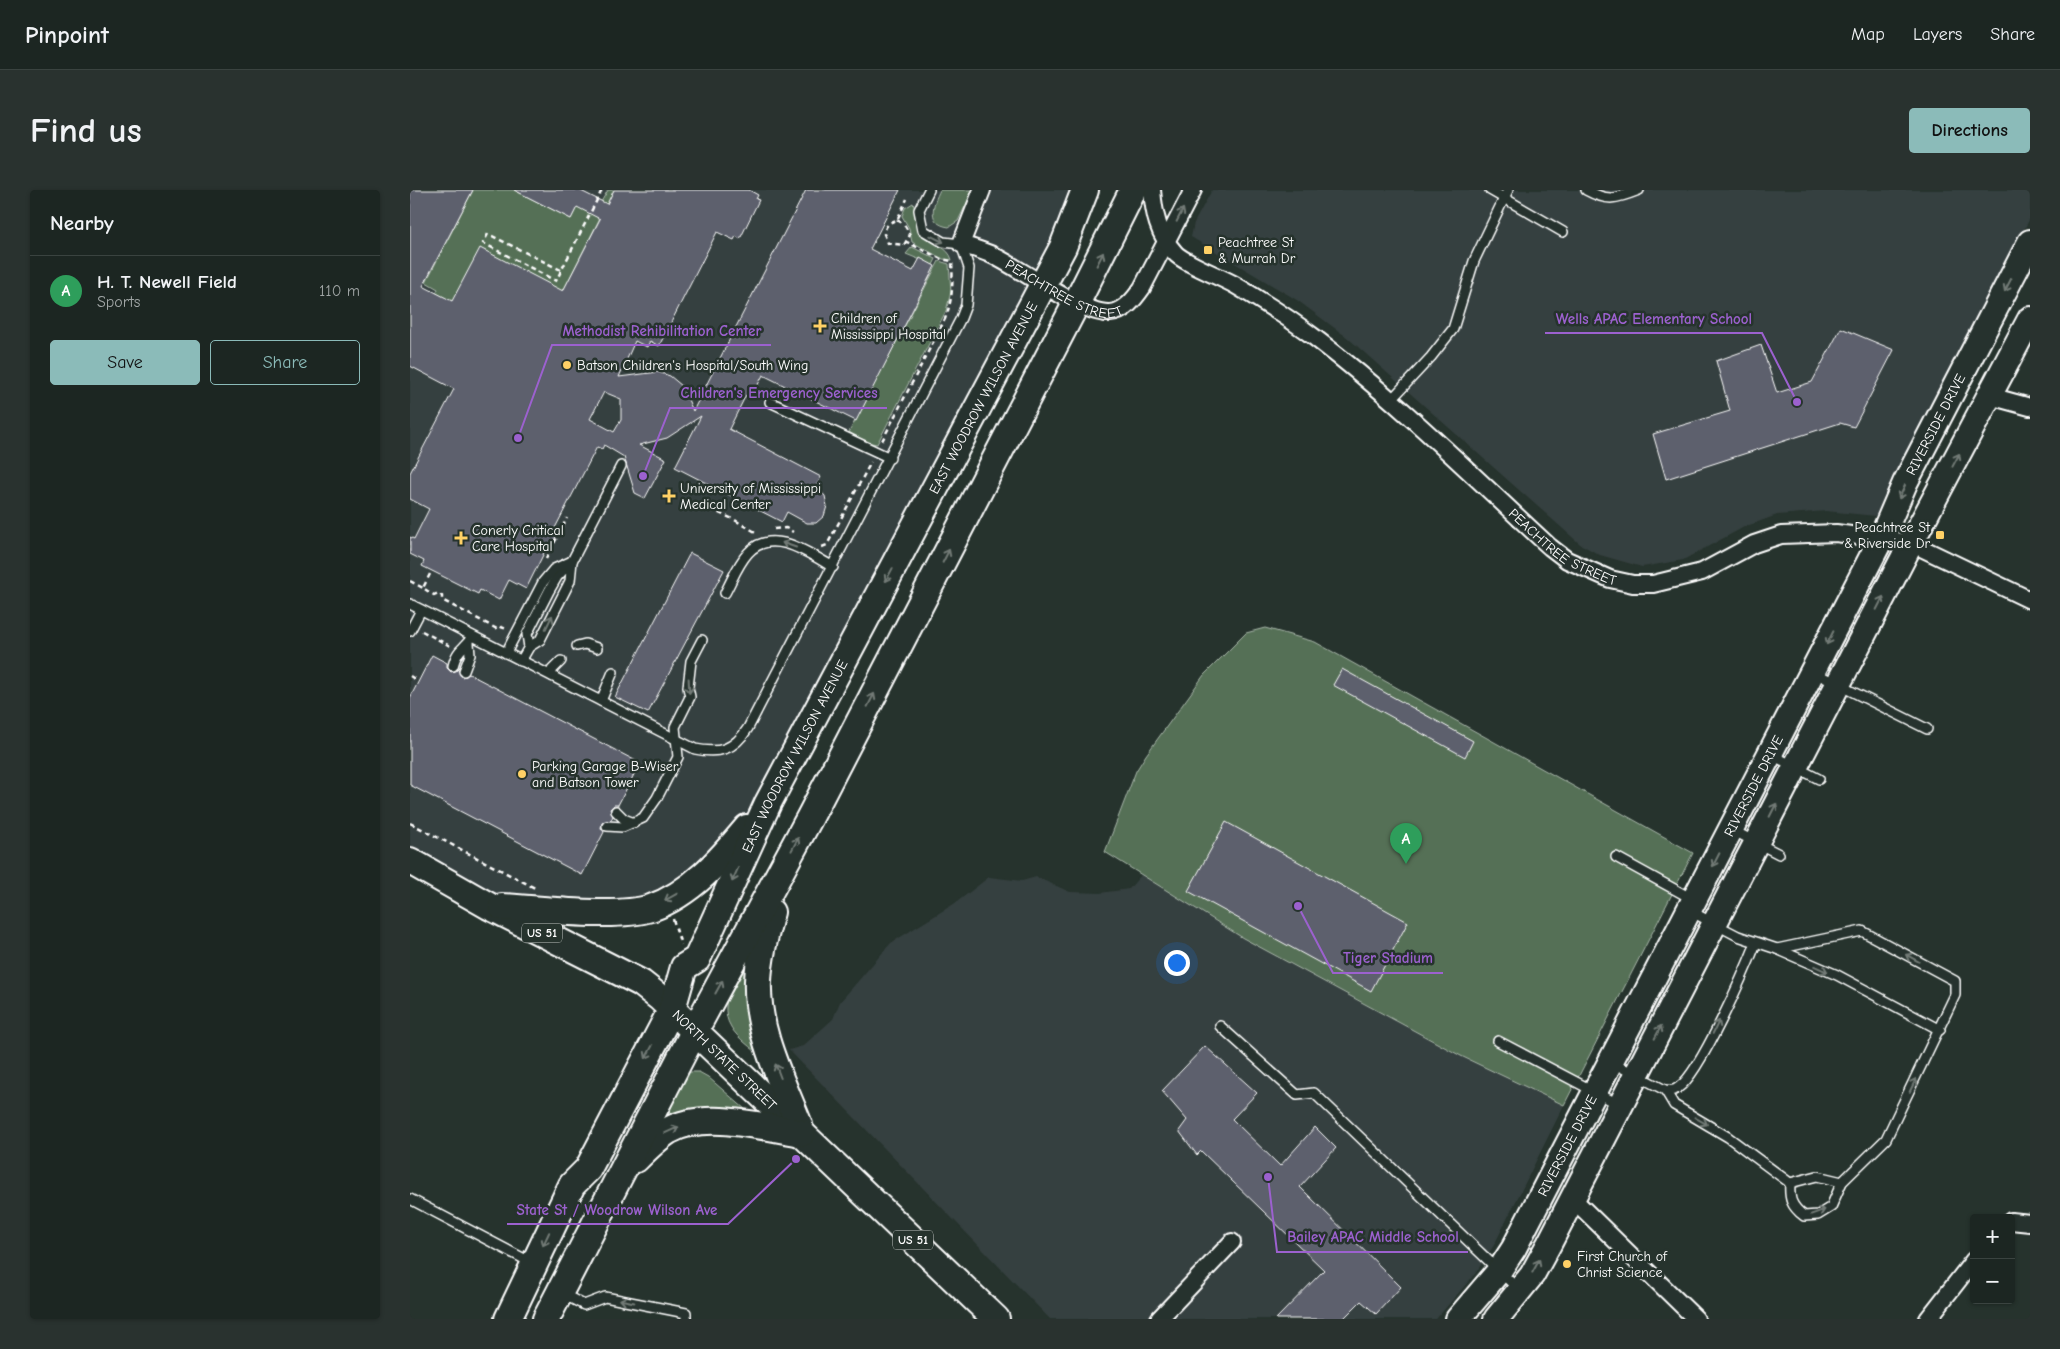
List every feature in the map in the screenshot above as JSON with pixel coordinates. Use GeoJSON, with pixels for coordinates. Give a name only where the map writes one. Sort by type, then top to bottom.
{"type":"FeatureCollection","features":[{"type":"Feature","properties":{"kind":"main road","name":"EAST WOODROW WILSON AVENUE"},"geometry":{"type":"LineString","coordinates":[[508,1319],[572,1185],[588,1169],[672,1008],[684,967],[697,959],[768,802],[1063,247],[1085,190]]}},
{"type":"Feature","properties":{"kind":"main road"},"geometry":{"type":"LineString","coordinates":[[546,1319],[1134,190]]}},
{"type":"Feature","properties":{"kind":"main road"},"geometry":{"type":"LineString","coordinates":[[489,906],[623,912],[650,908],[700,878],[725,855],[768,802]]}},
{"type":"Feature","properties":{"kind":"main road","name":"NORTH STATE STREET"},"geometry":{"type":"LineString","coordinates":[[410,861],[489,906],[641,983],[672,1008],[996,1319]]}},
{"type":"Feature","properties":{"kind":"main road"},"geometry":{"type":"LineString","coordinates":[[782,868],[762,945],[758,982],[760,1011],[770,1052],[802,1133]]}},
{"type":"Feature","properties":{"kind":"main road"},"geometry":{"type":"LineString","coordinates":[[614,1189],[650,1144],[670,1130],[696,1122],[727,1121],[802,1133]]}},
{"type":"Feature","properties":{"kind":"street"},"geometry":{"type":"LineString","coordinates":[[961,244],[982,190]]}},
{"type":"Feature","properties":{"kind":"street","name":"PEACHTREE STREET"},"geometry":{"type":"LineString","coordinates":[[1152,190],[1155,218],[1166,241],[1176,254],[1235,285],[1282,314],[1321,343],[1390,400],[1566,560],[1610,579],[1633,584],[1654,584],[1681,579],[1702,572],[1754,544],[1781,535],[1836,533],[1911,543],[2030,600]]}},
{"type":"Feature","properties":{"kind":"street"},"geometry":{"type":"LineString","coordinates":[[1166,241],[1193,190]]}},
{"type":"Feature","properties":{"kind":"street","name":"PEACHTREE STREET"},"geometry":{"type":"LineString","coordinates":[[961,244],[990,254],[1043,285],[1077,302],[1099,312],[1111,313],[1121,310],[1133,300],[1142,288],[1166,241]]}},
{"type":"Feature","properties":{"kind":"street","name":"RIVERSIDE DRIVE"},"geometry":{"type":"LineString","coordinates":[[1458,1319],[1499,1271],[1514,1248],[1813,672],[1881,539],[1906,483],[2030,242]]}},
{"type":"Feature","properties":{"kind":"street","name":"RIVERSIDE DRIVE"},"geometry":{"type":"LineString","coordinates":[[1496,1319],[1532,1275],[1911,543],[2030,318]]}},
{"type":"Feature","properties":{"kind":"street"},"geometry":{"type":"LineString","coordinates":[[1990,396],[2030,407]]}},
{"type":"Feature","properties":{"kind":"street"},"geometry":{"type":"LineString","coordinates":[[1572,1198],[1696,1319]]}},
{"type":"Feature","properties":{"kind":"street"},"geometry":{"type":"LineString","coordinates":[[2015,1221],[2030,1223]]}},
{"type":"Feature","properties":{"kind":"street"},"geometry":{"type":"LineString","coordinates":[[1159,1319],[1232,1242]]}},
{"type":"Feature","properties":{"kind":"street"},"geometry":{"type":"LineString","coordinates":[[1928,1319],[1970,1265]]}},
{"type":"Feature","properties":{"kind":"lane"},"geometry":{"type":"LineString","coordinates":[[410,604],[470,639],[506,653],[695,749],[717,752],[726,751],[744,735],[949,344],[966,305],[970,268],[961,244],[943,242],[923,230],[919,210],[929,190]]}},
{"type":"Feature","properties":{"kind":"lane"},"geometry":{"type":"LineString","coordinates":[[1490,190],[1506,194],[1563,232]]}},
{"type":"Feature","properties":{"kind":"lane"},"geometry":{"type":"LineString","coordinates":[[1586,190],[1600,197],[1618,199],[1639,190]]}},
{"type":"Feature","properties":{"kind":"lane"},"geometry":{"type":"LineString","coordinates":[[1390,400],[1432,357],[1453,329],[1474,261],[1506,194]]}},
{"type":"Feature","properties":{"kind":"lane"},"geometry":{"type":"LineString","coordinates":[[770,402],[890,458]]}},
{"type":"Feature","properties":{"kind":"lane"},"geometry":{"type":"LineString","coordinates":[[521,661],[528,647],[527,634],[556,577],[572,561],[621,466]]}},
{"type":"Feature","properties":{"kind":"lane"},"geometry":{"type":"LineString","coordinates":[[725,593],[750,551],[773,542],[792,545],[833,567]]}},
{"type":"Feature","properties":{"kind":"lane"},"geometry":{"type":"LineString","coordinates":[[528,647],[540,640],[570,581],[572,561]]}},
{"type":"Feature","properties":{"kind":"lane"},"geometry":{"type":"LineString","coordinates":[[506,653],[543,582],[554,569],[572,561]]}},
{"type":"Feature","properties":{"kind":"lane"},"geometry":{"type":"LineString","coordinates":[[411,628],[421,610]]}},
{"type":"Feature","properties":{"kind":"lane"},"geometry":{"type":"LineString","coordinates":[[453,666],[459,649],[470,639]]}},
{"type":"Feature","properties":{"kind":"lane"},"geometry":{"type":"LineString","coordinates":[[464,671],[470,654],[470,639]]}},
{"type":"Feature","properties":{"kind":"lane"},"geometry":{"type":"LineString","coordinates":[[607,826],[623,827],[643,818],[657,798],[678,757],[675,727],[690,697],[688,686],[691,661],[702,640]]}},
{"type":"Feature","properties":{"kind":"lane"},"geometry":{"type":"LineString","coordinates":[[577,646],[585,644],[596,648]]}},
{"type":"Feature","properties":{"kind":"lane"},"geometry":{"type":"LineString","coordinates":[[552,676],[552,670],[561,661]]}},
{"type":"Feature","properties":{"kind":"lane"},"geometry":{"type":"LineString","coordinates":[[601,701],[613,672]]}},
{"type":"Feature","properties":{"kind":"lane"},"geometry":{"type":"LineString","coordinates":[[1813,672],[1927,729]]}},
{"type":"Feature","properties":{"kind":"lane"},"geometry":{"type":"LineString","coordinates":[[1770,754],[1819,779]]}},
{"type":"Feature","properties":{"kind":"lane"},"geometry":{"type":"LineString","coordinates":[[616,811],[624,819],[634,823]]}},
{"type":"Feature","properties":{"kind":"lane"},"geometry":{"type":"LineString","coordinates":[[1731,830],[1779,854]]}},
{"type":"Feature","properties":{"kind":"lane"},"geometry":{"type":"LineString","coordinates":[[1616,857],[1692,906],[1714,924],[1756,944],[1777,949],[1837,976],[1940,1030]]}},
{"type":"Feature","properties":{"kind":"lane"},"geometry":{"type":"LineString","coordinates":[[1777,949],[1862,931],[1955,981],[1955,995],[1940,1030],[1886,1139],[1842,1182],[1831,1207],[1818,1215],[1804,1216],[1794,1208],[1789,1198],[1790,1183]]}},
{"type":"Feature","properties":{"kind":"lane"},"geometry":{"type":"LineString","coordinates":[[1611,1062],[1665,1090],[1671,1091],[1679,1088],[1692,1073],[1756,944]]}},
{"type":"Feature","properties":{"kind":"lane"},"geometry":{"type":"LineString","coordinates":[[1220,1026],[1297,1095],[1314,1093],[1520,1291]]}},
{"type":"Feature","properties":{"kind":"lane"},"geometry":{"type":"LineString","coordinates":[[1498,1041],[1620,1105]]}},
{"type":"Feature","properties":{"kind":"lane"},"geometry":{"type":"LineString","coordinates":[[1665,1090],[1674,1104],[1728,1136],[1790,1183]]}},
{"type":"Feature","properties":{"kind":"lane"},"geometry":{"type":"LineString","coordinates":[[1790,1183],[1817,1176],[1842,1182]]}},
{"type":"Feature","properties":{"kind":"lane"},"geometry":{"type":"LineString","coordinates":[[410,1199],[534,1264]]}},
{"type":"Feature","properties":{"kind":"lane"},"geometry":{"type":"LineString","coordinates":[[560,1293],[584,1305],[605,1297],[686,1313],[686,1319]]}},
{"type":"Feature","properties":{"kind":"path"},"geometry":{"type":"LineString","coordinates":[[561,270],[488,234],[484,243],[556,281],[601,190]]}},
{"type":"Feature","properties":{"kind":"path"},"geometry":{"type":"LineString","coordinates":[[897,220],[906,200]]}},
{"type":"Feature","properties":{"kind":"path"},"geometry":{"type":"LineString","coordinates":[[897,220],[904,224],[910,234],[904,245],[893,245],[884,239],[885,228],[891,221],[897,220]]}},
{"type":"Feature","properties":{"kind":"path"},"geometry":{"type":"LineString","coordinates":[[815,544],[822,547],[827,545],[951,305],[953,288],[952,261],[941,259],[907,242]]}},
{"type":"Feature","properties":{"kind":"path"},"geometry":{"type":"LineString","coordinates":[[702,506],[733,519],[760,534]]}},
{"type":"Feature","properties":{"kind":"path"},"geometry":{"type":"LineString","coordinates":[[545,560],[567,518]]}},
{"type":"Feature","properties":{"kind":"path"},"geometry":{"type":"LineString","coordinates":[[766,531],[786,528],[800,536]]}},
{"type":"Feature","properties":{"kind":"path"},"geometry":{"type":"LineString","coordinates":[[423,588],[430,574]]}},
{"type":"Feature","properties":{"kind":"path"},"geometry":{"type":"LineString","coordinates":[[410,581],[434,595],[438,593],[442,596],[442,600],[497,629],[501,627],[506,629],[511,626]]}},
{"type":"Feature","properties":{"kind":"path"},"geometry":{"type":"LineString","coordinates":[[411,628],[459,649]]}},
{"type":"Feature","properties":{"kind":"path"},"geometry":{"type":"LineString","coordinates":[[410,676],[416,680]]}},
{"type":"Feature","properties":{"kind":"shaded area","name":"University of Mississippi Medical Center"},"geometry":{"type":"Polygon","coordinates":[[[410,190],[1086,190],[768,803],[650,908],[489,906],[410,864],[410,190]]]}},
{"type":"Feature","properties":{"kind":"shaded area"},"geometry":{"type":"Polygon","coordinates":[[[1212,190],[2030,190],[2030,218],[1876,516],[1826,511],[1777,515],[1744,527],[1683,560],[1642,567],[1600,555],[1580,544],[1348,338],[1297,300],[1191,237],[1194,223],[1212,190]]]}},
{"type":"Feature","properties":{"kind":"shaded area"},"geometry":{"type":"Polygon","coordinates":[[[1142,874],[1243,938],[1461,1056],[1564,1105],[1494,1245],[1475,1274],[1436,1319],[1050,1319],[789,1050],[803,1046],[833,1019],[840,1002],[891,943],[957,902],[989,877],[1022,881],[1036,877],[1070,892],[1100,893],[1129,889],[1142,874]]]}},
{"type":"Feature","properties":{"kind":"green space"},"geometry":{"type":"Polygon","coordinates":[[[473,190],[514,190],[571,219],[577,207],[601,202],[608,190],[614,190],[563,291],[452,301],[436,293],[438,289],[426,282],[473,190]]]}},
{"type":"Feature","properties":{"kind":"green space"},"geometry":{"type":"Polygon","coordinates":[[[940,190],[973,190],[958,221],[949,227],[937,222],[934,218],[935,201],[940,190]]]}},
{"type":"Feature","properties":{"kind":"green space"},"geometry":{"type":"Polygon","coordinates":[[[913,203],[917,225],[921,233],[945,249],[952,260],[943,259],[912,242],[909,228],[902,216],[905,208],[913,203]]]}},
{"type":"Feature","properties":{"kind":"green space"},"geometry":{"type":"Polygon","coordinates":[[[912,247],[936,259],[933,265],[906,254],[912,247]]]}},
{"type":"Feature","properties":{"kind":"green space"},"geometry":{"type":"Polygon","coordinates":[[[939,261],[949,264],[951,292],[946,311],[877,444],[866,442],[849,432],[939,261]]]}},
{"type":"Feature","properties":{"kind":"green space"},"geometry":{"type":"Polygon","coordinates":[[[1265,628],[1315,642],[1693,853],[1564,1105],[1461,1056],[1243,938],[1105,852],[1136,771],[1146,755],[1204,675],[1246,633],[1265,628]]]}},
{"type":"Feature","properties":{"kind":"green space"},"geometry":{"type":"Polygon","coordinates":[[[756,937],[762,1057],[741,1039],[731,1027],[726,1005],[728,993],[738,969],[756,937]]]}},
{"type":"Feature","properties":{"kind":"green space"},"geometry":{"type":"Polygon","coordinates":[[[690,1072],[699,1072],[708,1077],[753,1116],[656,1123],[685,1075],[690,1072]]]}},
{"type":"Feature","properties":{"kind":"building"},"geometry":{"type":"Polygon","coordinates":[[[410,190],[473,190],[423,286],[452,301],[480,248],[563,291],[600,219],[577,207],[571,219],[514,190],[579,190],[607,204],[614,190],[749,190],[758,195],[756,199],[759,200],[740,239],[736,236],[734,240],[717,232],[659,346],[650,341],[647,347],[635,341],[619,377],[658,372],[670,376],[682,386],[693,411],[806,190],[900,190],[870,249],[913,271],[920,258],[935,266],[856,421],[763,375],[751,398],[746,395],[729,429],[821,477],[816,486],[825,496],[827,506],[824,516],[816,523],[807,523],[787,512],[782,522],[675,467],[701,416],[667,438],[639,445],[666,459],[645,498],[635,493],[624,457],[604,445],[602,449],[597,447],[555,528],[559,531],[549,550],[546,549],[526,589],[509,580],[499,600],[480,590],[478,594],[422,566],[424,561],[410,554],[410,537],[414,539],[429,509],[410,499],[410,473],[454,389],[410,366],[410,190]],[[604,392],[590,419],[614,432],[621,420],[621,399],[604,392]]]}},
{"type":"Feature","properties":{"kind":"building"},"geometry":{"type":"Polygon","coordinates":[[[1841,328],[1894,350],[1854,427],[1840,423],[1666,479],[1653,434],[1730,411],[1716,361],[1761,345],[1777,393],[1812,382],[1841,328]]]}},
{"type":"Feature","properties":{"kind":"building"},"geometry":{"type":"Polygon","coordinates":[[[690,553],[724,570],[648,713],[615,697],[690,553]]]}},
{"type":"Feature","properties":{"kind":"building","name":"Parking Garage B-Wiser and Batson Tower"},"geometry":{"type":"Polygon","coordinates":[[[432,655],[447,663],[447,668],[451,672],[458,669],[462,677],[469,674],[640,763],[618,805],[614,805],[610,809],[613,816],[611,820],[602,823],[601,828],[604,832],[582,875],[410,785],[410,698],[432,655]]]}},
{"type":"Feature","properties":{"kind":"building"},"geometry":{"type":"Polygon","coordinates":[[[1342,669],[1473,741],[1465,757],[1333,685],[1342,669]]]}},
{"type":"Feature","properties":{"kind":"building"},"geometry":{"type":"Polygon","coordinates":[[[1226,822],[1408,922],[1371,991],[1188,891],[1226,822]]]}},
{"type":"Feature","properties":{"kind":"building"},"geometry":{"type":"Polygon","coordinates":[[[1205,1046],[1257,1093],[1232,1119],[1280,1166],[1315,1127],[1336,1148],[1300,1187],[1401,1287],[1376,1314],[1361,1301],[1343,1319],[1276,1319],[1324,1270],[1201,1151],[1197,1155],[1179,1131],[1187,1120],[1162,1091],[1205,1046]]]}},
{"type":"Feature","properties":{"kind":"place","name":"Peachtree St & Murrah Dr"},"geometry":{"type":"Point","coordinates":[1208,250]}},
{"type":"Feature","properties":{"kind":"place","name":"Children of Mississippi Hospital"},"geometry":{"type":"Point","coordinates":[820,326]}},
{"type":"Feature","properties":{"kind":"place","name":"Batson Children's Hospital/South Wing"},"geometry":{"type":"Point","coordinates":[567,365]}},
{"type":"Feature","properties":{"kind":"place","name":"Wells APAC Elementary School"},"geometry":{"type":"Point","coordinates":[1797,402]}},
{"type":"Feature","properties":{"kind":"place","name":"Methodist Rehibilitation Center"},"geometry":{"type":"Point","coordinates":[518,438]}},
{"type":"Feature","properties":{"kind":"place","name":"Children's Emergency Services"},"geometry":{"type":"Point","coordinates":[643,476]}},
{"type":"Feature","properties":{"kind":"place","name":"University of Mississippi Medical Center"},"geometry":{"type":"Point","coordinates":[669,496]}},
{"type":"Feature","properties":{"kind":"place","name":"Peachtree St & Riverside Dr"},"geometry":{"type":"Point","coordinates":[1940,535]}},
{"type":"Feature","properties":{"kind":"place","name":"Conerly Critical Care Hospital"},"geometry":{"type":"Point","coordinates":[461,538]}},
{"type":"Feature","properties":{"kind":"place","name":"Parking Garage B-Wiser and Batson Tower"},"geometry":{"type":"Point","coordinates":[522,774]}},
{"type":"Feature","properties":{"kind":"place","name":"H. T. Newell Field"},"geometry":{"type":"Point","coordinates":[1406,864]}},
{"type":"Feature","properties":{"kind":"place","name":"Tiger Stadium"},"geometry":{"type":"Point","coordinates":[1298,906]}},
{"type":"Feature","properties":{"kind":"place","name":"State St / Woodrow Wilson Ave"},"geometry":{"type":"Point","coordinates":[796,1159]}},
{"type":"Feature","properties":{"kind":"place","name":"Bailey APAC Middle School"},"geometry":{"type":"Point","coordinates":[1268,1177]}},
{"type":"Feature","properties":{"kind":"place","name":"First Church of Christ Science"},"geometry":{"type":"Point","coordinates":[1567,1264]}}]}
